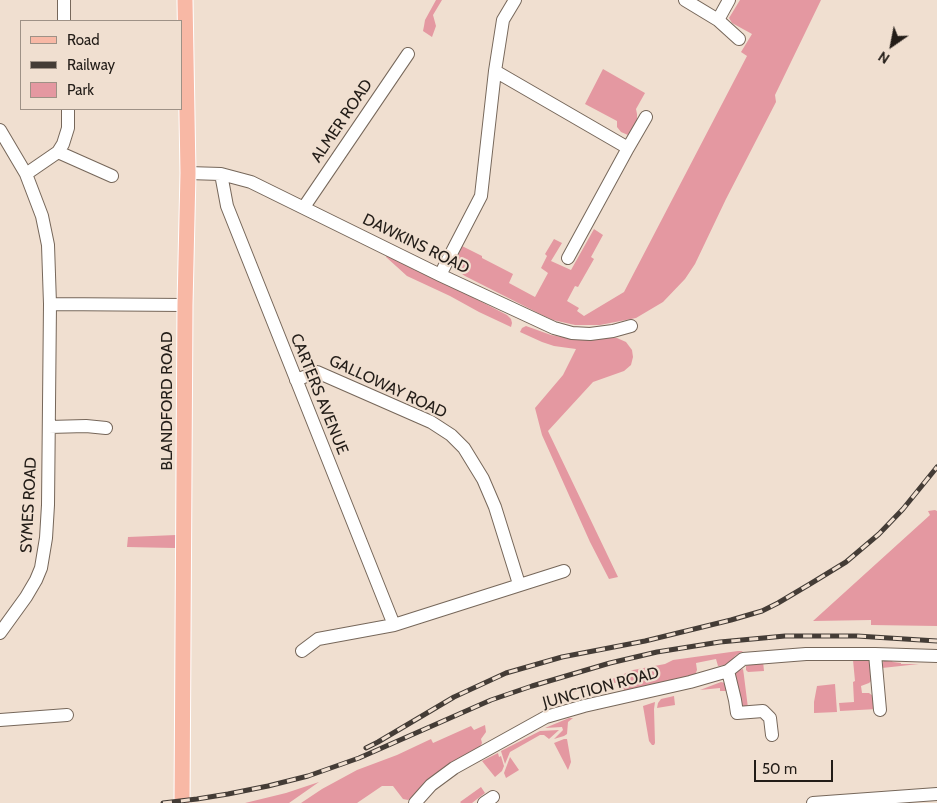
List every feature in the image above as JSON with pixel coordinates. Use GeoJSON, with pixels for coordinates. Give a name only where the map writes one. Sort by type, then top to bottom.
{"type":"FeatureCollection","features":[{"type":"Feature","properties":{"kind":"main road","name":"BLANDFORD ROAD"},"geometry":{"type":"LineString","coordinates":[[182,803],[185,305],[188,174],[184,0]]}},
{"type":"Feature","properties":{"kind":"street"},"geometry":{"type":"LineString","coordinates":[[64,0],[64,20]]}},
{"type":"Feature","properties":{"kind":"street"},"geometry":{"type":"LineString","coordinates":[[440,275],[480,196],[503,20],[515,0]]}},
{"type":"Feature","properties":{"kind":"street"},"geometry":{"type":"LineString","coordinates":[[685,0],[718,20],[739,39]]}},
{"type":"Feature","properties":{"kind":"street"},"geometry":{"type":"LineString","coordinates":[[718,20],[729,0]]}},
{"type":"Feature","properties":{"kind":"street","name":"ALMER ROAD"},"geometry":{"type":"LineString","coordinates":[[304,207],[408,54]]}},
{"type":"Feature","properties":{"kind":"street"},"geometry":{"type":"LineString","coordinates":[[495,71],[628,148]]}},
{"type":"Feature","properties":{"kind":"street"},"geometry":{"type":"LineString","coordinates":[[26,174],[58,152],[63,144],[68,128],[68,110]]}},
{"type":"Feature","properties":{"kind":"street"},"geometry":{"type":"LineString","coordinates":[[568,258],[646,117]]}},
{"type":"Feature","properties":{"kind":"street","name":"SYMES ROAD"},"geometry":{"type":"LineString","coordinates":[[0,130],[26,174],[42,216],[48,245],[50,304],[46,531],[41,568],[26,597],[0,633]]}},
{"type":"Feature","properties":{"kind":"street"},"geometry":{"type":"LineString","coordinates":[[58,152],[112,176]]}},
{"type":"Feature","properties":{"kind":"street","name":"DAWKINS ROAD"},"geometry":{"type":"LineString","coordinates":[[188,174],[221,174],[251,182],[440,275],[564,332],[580,334],[601,333],[631,326]]}},
{"type":"Feature","properties":{"kind":"street","name":"CARTERS AVENUE"},"geometry":{"type":"LineString","coordinates":[[221,174],[227,206],[394,625]]}},
{"type":"Feature","properties":{"kind":"street"},"geometry":{"type":"LineString","coordinates":[[50,304],[185,305]]}},
{"type":"Feature","properties":{"kind":"street","name":"GALLOWAY ROAD"},"geometry":{"type":"LineString","coordinates":[[296,380],[317,372],[431,422],[451,435],[464,448],[483,479],[495,507],[519,584]]}},
{"type":"Feature","properties":{"kind":"street"},"geometry":{"type":"LineString","coordinates":[[49,427],[86,426],[106,428]]}},
{"type":"Feature","properties":{"kind":"street"},"geometry":{"type":"LineString","coordinates":[[302,651],[318,639],[394,625],[564,571]]}},
{"type":"Feature","properties":{"kind":"street","name":"JUNCTION ROAD"},"geometry":{"type":"LineString","coordinates":[[415,803],[431,785],[454,768],[546,718],[584,706],[690,682],[728,671],[743,659],[806,654],[937,656]]}},
{"type":"Feature","properties":{"kind":"street"},"geometry":{"type":"LineString","coordinates":[[875,654],[880,710]]}},
{"type":"Feature","properties":{"kind":"street"},"geometry":{"type":"LineString","coordinates":[[728,671],[737,713],[764,711],[770,718],[772,735]]}},
{"type":"Feature","properties":{"kind":"street"},"geometry":{"type":"LineString","coordinates":[[0,720],[67,714]]}},
{"type":"Feature","properties":{"kind":"street"},"geometry":{"type":"LineString","coordinates":[[812,803],[937,794]]}},
{"type":"Feature","properties":{"kind":"green space"},"geometry":{"type":"Polygon","coordinates":[[[436,0],[442,0],[433,15],[436,26],[432,37],[423,31],[425,20],[436,0]]]}},
{"type":"Feature","properties":{"kind":"green space"},"geometry":{"type":"Polygon","coordinates":[[[740,0],[821,0],[775,95],[776,102],[695,264],[685,279],[663,302],[636,318],[600,325],[575,325],[553,320],[542,315],[459,272],[457,258],[462,246],[513,274],[509,283],[535,297],[548,273],[541,268],[547,256],[545,254],[554,239],[562,243],[551,261],[571,270],[594,229],[603,235],[591,257],[594,259],[578,287],[575,286],[567,301],[579,308],[577,311],[584,316],[624,292],[747,56],[741,52],[752,34],[732,23],[729,18],[740,0]]]}},
{"type":"Feature","properties":{"kind":"green space"},"geometry":{"type":"Polygon","coordinates":[[[603,69],[645,93],[636,109],[637,127],[628,135],[621,132],[617,127],[617,121],[585,104],[603,69]]]}},
{"type":"Feature","properties":{"kind":"green space"},"geometry":{"type":"Polygon","coordinates":[[[387,253],[507,315],[511,319],[511,327],[407,276],[386,257],[387,253]]]}},
{"type":"Feature","properties":{"kind":"green space"},"geometry":{"type":"Polygon","coordinates":[[[526,326],[551,335],[572,339],[617,338],[626,342],[632,350],[631,365],[624,371],[593,382],[548,431],[618,577],[609,579],[590,542],[542,435],[535,408],[563,375],[576,349],[554,346],[520,332],[526,326]]]}},
{"type":"Feature","properties":{"kind":"green space"},"geometry":{"type":"Polygon","coordinates":[[[928,511],[937,511],[937,626],[871,625],[871,620],[813,621],[930,515],[928,511]]]}},
{"type":"Feature","properties":{"kind":"green space"},"geometry":{"type":"Polygon","coordinates":[[[176,535],[175,548],[127,547],[128,537],[176,535]]]}},
{"type":"Feature","properties":{"kind":"green space"},"geometry":{"type":"Polygon","coordinates":[[[743,651],[735,656],[727,665],[718,666],[716,659],[696,663],[697,670],[695,675],[626,691],[622,682],[605,684],[571,693],[570,689],[615,678],[633,670],[665,664],[673,660],[743,651]]]}},
{"type":"Feature","properties":{"kind":"green space"},"geometry":{"type":"Polygon","coordinates":[[[834,658],[870,658],[872,680],[861,686],[862,693],[869,693],[873,696],[877,709],[840,711],[839,703],[854,702],[853,660],[835,661],[834,658]]]}},
{"type":"Feature","properties":{"kind":"green space"},"geometry":{"type":"Polygon","coordinates":[[[890,659],[901,664],[919,664],[882,668],[883,662],[890,659]]]}},
{"type":"Feature","properties":{"kind":"green space"},"geometry":{"type":"Polygon","coordinates":[[[763,661],[764,671],[748,672],[746,670],[746,666],[763,661]]]}},
{"type":"Feature","properties":{"kind":"green space"},"geometry":{"type":"Polygon","coordinates":[[[743,669],[748,708],[742,706],[735,674],[743,669]]]}},
{"type":"Feature","properties":{"kind":"green space"},"geometry":{"type":"Polygon","coordinates":[[[721,682],[725,683],[729,691],[720,691],[720,688],[700,690],[721,682]]]}},
{"type":"Feature","properties":{"kind":"green space"},"geometry":{"type":"Polygon","coordinates":[[[835,684],[837,712],[814,713],[817,686],[835,684]]]}},
{"type":"Feature","properties":{"kind":"green space"},"geometry":{"type":"Polygon","coordinates":[[[674,696],[675,705],[657,708],[661,699],[674,696]]]}},
{"type":"Feature","properties":{"kind":"green space"},"geometry":{"type":"Polygon","coordinates":[[[655,702],[655,743],[652,745],[649,741],[643,706],[655,702]]]}},
{"type":"Feature","properties":{"kind":"green space"},"geometry":{"type":"Polygon","coordinates":[[[573,718],[568,722],[567,734],[564,736],[554,739],[563,730],[562,727],[545,728],[573,718]]]}},
{"type":"Feature","properties":{"kind":"green space"},"geometry":{"type":"Polygon","coordinates":[[[485,725],[486,732],[481,739],[480,747],[408,800],[403,799],[393,786],[382,786],[357,803],[301,803],[357,770],[397,755],[431,739],[433,743],[471,726],[474,730],[485,725]]]}},
{"type":"Feature","properties":{"kind":"green space"},"geometry":{"type":"Polygon","coordinates":[[[559,730],[549,739],[544,735],[540,735],[510,752],[505,764],[501,751],[540,731],[559,730]]]}},
{"type":"Feature","properties":{"kind":"green space"},"geometry":{"type":"Polygon","coordinates":[[[567,739],[571,762],[568,770],[554,743],[567,739]]]}},
{"type":"Feature","properties":{"kind":"green space"},"geometry":{"type":"Polygon","coordinates":[[[498,753],[504,766],[502,771],[495,777],[482,761],[498,753]]]}},
{"type":"Feature","properties":{"kind":"green space"},"geometry":{"type":"Polygon","coordinates":[[[510,757],[519,770],[506,778],[504,773],[510,757]]]}},
{"type":"Feature","properties":{"kind":"green space"},"geometry":{"type":"Polygon","coordinates":[[[319,782],[289,803],[245,803],[286,793],[319,782]]]}},
{"type":"Feature","properties":{"kind":"green space"},"geometry":{"type":"Polygon","coordinates":[[[481,787],[485,793],[472,803],[460,802],[481,787]]]}},
{"type":"Feature","properties":{"kind":"railway"},"geometry":{"type":"LineString","coordinates":[[366,748],[454,697],[506,673],[562,657],[645,641],[762,611],[846,562],[879,534],[903,509],[937,467]]}},
{"type":"Feature","properties":{"kind":"railway"},"geometry":{"type":"LineString","coordinates":[[163,803],[228,794],[308,776],[359,758],[491,700],[610,663],[657,652],[720,642],[785,636],[857,636],[937,641]]}}]}
